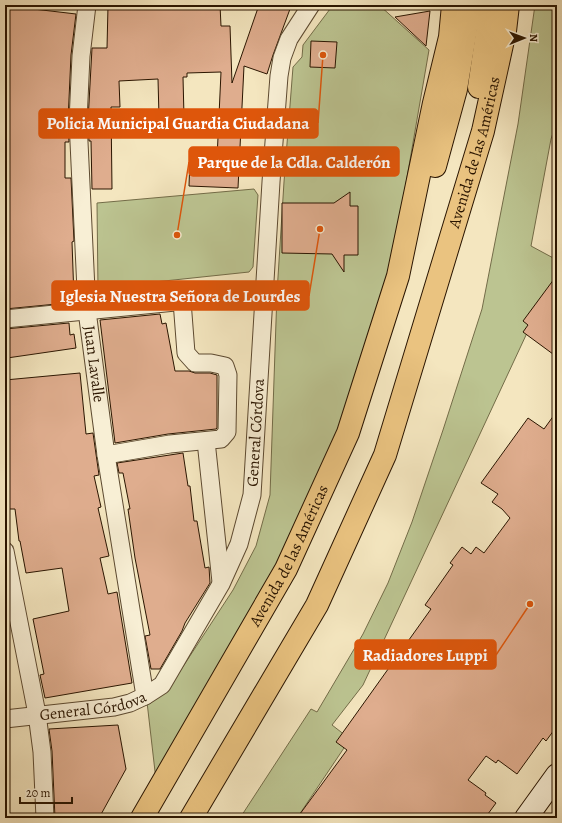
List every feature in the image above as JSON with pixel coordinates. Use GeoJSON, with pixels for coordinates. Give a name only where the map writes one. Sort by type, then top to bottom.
{"type":"FeatureCollection","features":[{"type":"Feature","properties":{"kind":"main road","name":"Avenida de las Américas"},"geometry":{"type":"LineString","coordinates":[[398,276],[434,103],[450,36],[453,5]]}},
{"type":"Feature","properties":{"kind":"main road","name":"Avenida de las Américas"},"geometry":{"type":"LineString","coordinates":[[142,818],[286,569],[348,433],[398,276],[429,189],[456,89],[470,5]]}},
{"type":"Feature","properties":{"kind":"main road","name":"Avenida de las Américas"},"geometry":{"type":"LineString","coordinates":[[432,297],[458,174],[480,83],[492,5]]}},
{"type":"Feature","properties":{"kind":"main road","name":"Avenida de las Américas"},"geometry":{"type":"LineString","coordinates":[[191,818],[317,605],[385,455],[483,131],[505,31],[508,5]]}},
{"type":"Feature","properties":{"kind":"street","name":"Juan Lavalle"},"geometry":{"type":"LineString","coordinates":[[87,5],[81,56],[78,120],[87,311],[106,456],[145,696]]}},
{"type":"Feature","properties":{"kind":"street","name":"General Córdova"},"geometry":{"type":"LineString","coordinates":[[5,719],[37,714],[114,707],[130,703],[145,696],[162,685],[221,584],[239,544],[252,495],[279,76],[282,58],[288,39],[311,5]]}},
{"type":"Feature","properties":{"kind":"street"},"geometry":{"type":"LineString","coordinates":[[5,319],[265,293]]}},
{"type":"Feature","properties":{"kind":"street"},"geometry":{"type":"LineString","coordinates":[[106,456],[170,444],[221,439],[227,432],[228,375],[225,366],[211,363],[195,363],[186,353],[182,301]]}},
{"type":"Feature","properties":{"kind":"street"},"geometry":{"type":"LineString","coordinates":[[206,440],[221,584]]}},
{"type":"Feature","properties":{"kind":"street"},"geometry":{"type":"LineString","coordinates":[[5,551],[37,714],[42,752],[45,818]]}},
{"type":"Feature","properties":{"kind":"street"},"geometry":{"type":"LineString","coordinates":[[526,818],[557,776]]}},
{"type":"Feature","properties":{"kind":"green space"},"geometry":{"type":"Polygon","coordinates":[[[333,5],[379,5],[429,50],[390,276],[340,430],[281,568],[156,780],[147,702],[167,691],[233,590],[256,546],[270,495],[277,293],[293,67],[302,57],[303,45],[333,5]]]}},
{"type":"Feature","properties":{"kind":"green space"},"geometry":{"type":"Polygon","coordinates":[[[535,5],[557,5],[557,121],[551,139],[531,246],[557,260],[557,278],[527,333],[363,685],[332,725],[350,739],[297,818],[240,818],[311,709],[317,712],[363,634],[388,583],[412,522],[482,309],[518,124],[535,5]]]}},
{"type":"Feature","properties":{"kind":"green space"},"geometry":{"type":"Polygon","coordinates":[[[254,189],[258,195],[253,267],[249,272],[98,288],[97,203],[254,189]]]}},
{"type":"Feature","properties":{"kind":"building"},"geometry":{"type":"Polygon","coordinates":[[[5,5],[26,5],[25,8],[76,14],[71,55],[68,121],[69,142],[65,142],[65,178],[71,178],[74,241],[72,242],[74,298],[66,298],[67,303],[5,309],[5,5]]]}},
{"type":"Feature","properties":{"kind":"building"},"geometry":{"type":"Polygon","coordinates":[[[220,5],[221,26],[230,26],[232,83],[259,5],[278,5],[290,9],[267,74],[244,66],[238,188],[189,186],[190,157],[217,159],[221,72],[187,73],[187,77],[183,77],[184,117],[159,117],[158,79],[119,81],[120,107],[111,107],[112,189],[92,189],[91,141],[89,141],[88,121],[92,48],[107,48],[108,6],[220,5]]]}},
{"type":"Feature","properties":{"kind":"building"},"geometry":{"type":"Polygon","coordinates":[[[430,11],[426,46],[395,17],[430,11]]]}},
{"type":"Feature","properties":{"kind":"building"},"geometry":{"type":"Polygon","coordinates":[[[311,41],[337,42],[335,68],[310,67],[311,41]]]}},
{"type":"Feature","properties":{"kind":"building"},"geometry":{"type":"Polygon","coordinates":[[[350,192],[350,206],[358,206],[358,255],[344,255],[344,272],[332,254],[282,253],[282,203],[334,203],[350,192]]]}},
{"type":"Feature","properties":{"kind":"building"},"geometry":{"type":"Polygon","coordinates":[[[557,275],[557,357],[523,332],[528,325],[523,321],[557,275]]]}},
{"type":"Feature","properties":{"kind":"building"},"geometry":{"type":"Polygon","coordinates":[[[160,314],[162,324],[166,323],[175,371],[210,373],[217,375],[217,428],[115,443],[100,320],[160,314]]]}},
{"type":"Feature","properties":{"kind":"building"},"geometry":{"type":"Polygon","coordinates":[[[69,323],[70,335],[74,334],[76,348],[7,358],[5,329],[69,323]]]}},
{"type":"Feature","properties":{"kind":"building"},"geometry":{"type":"Polygon","coordinates":[[[80,373],[86,434],[93,433],[99,475],[94,476],[101,507],[98,508],[109,556],[100,558],[108,594],[117,592],[132,683],[45,698],[40,675],[44,674],[33,619],[69,611],[62,568],[26,573],[19,541],[15,509],[9,509],[5,473],[5,380],[80,373]]]}},
{"type":"Feature","properties":{"kind":"building"},"geometry":{"type":"Polygon","coordinates":[[[557,411],[557,726],[546,741],[543,738],[517,774],[498,760],[496,763],[486,756],[468,780],[486,793],[485,795],[496,803],[485,818],[297,818],[347,750],[336,742],[431,609],[425,605],[453,565],[450,563],[462,547],[471,554],[476,547],[484,553],[510,518],[502,509],[492,502],[498,494],[481,483],[528,418],[544,429],[557,411]]]}},
{"type":"Feature","properties":{"kind":"building"},"geometry":{"type":"Polygon","coordinates":[[[183,453],[188,486],[190,486],[194,521],[197,521],[205,568],[209,567],[210,583],[185,623],[160,669],[151,669],[145,636],[150,635],[135,558],[128,509],[130,509],[123,473],[119,473],[117,463],[183,453]]]}},
{"type":"Feature","properties":{"kind":"building"},"geometry":{"type":"Polygon","coordinates":[[[118,725],[126,769],[99,818],[55,818],[52,751],[49,729],[118,725]]]}},
{"type":"Feature","properties":{"kind":"place","name":"Policia Municipal Guardia Ciudadana"},"geometry":{"type":"Point","coordinates":[323,55]}},
{"type":"Feature","properties":{"kind":"place","name":"Iglesia Nuestra Señora de Lourdes"},"geometry":{"type":"Point","coordinates":[320,229]}},
{"type":"Feature","properties":{"kind":"place","name":"Parque de la Cdla. Calderón"},"geometry":{"type":"Point","coordinates":[177,235]}},
{"type":"Feature","properties":{"kind":"place","name":"Radiadores Luppi"},"geometry":{"type":"Point","coordinates":[530,604]}}]}
